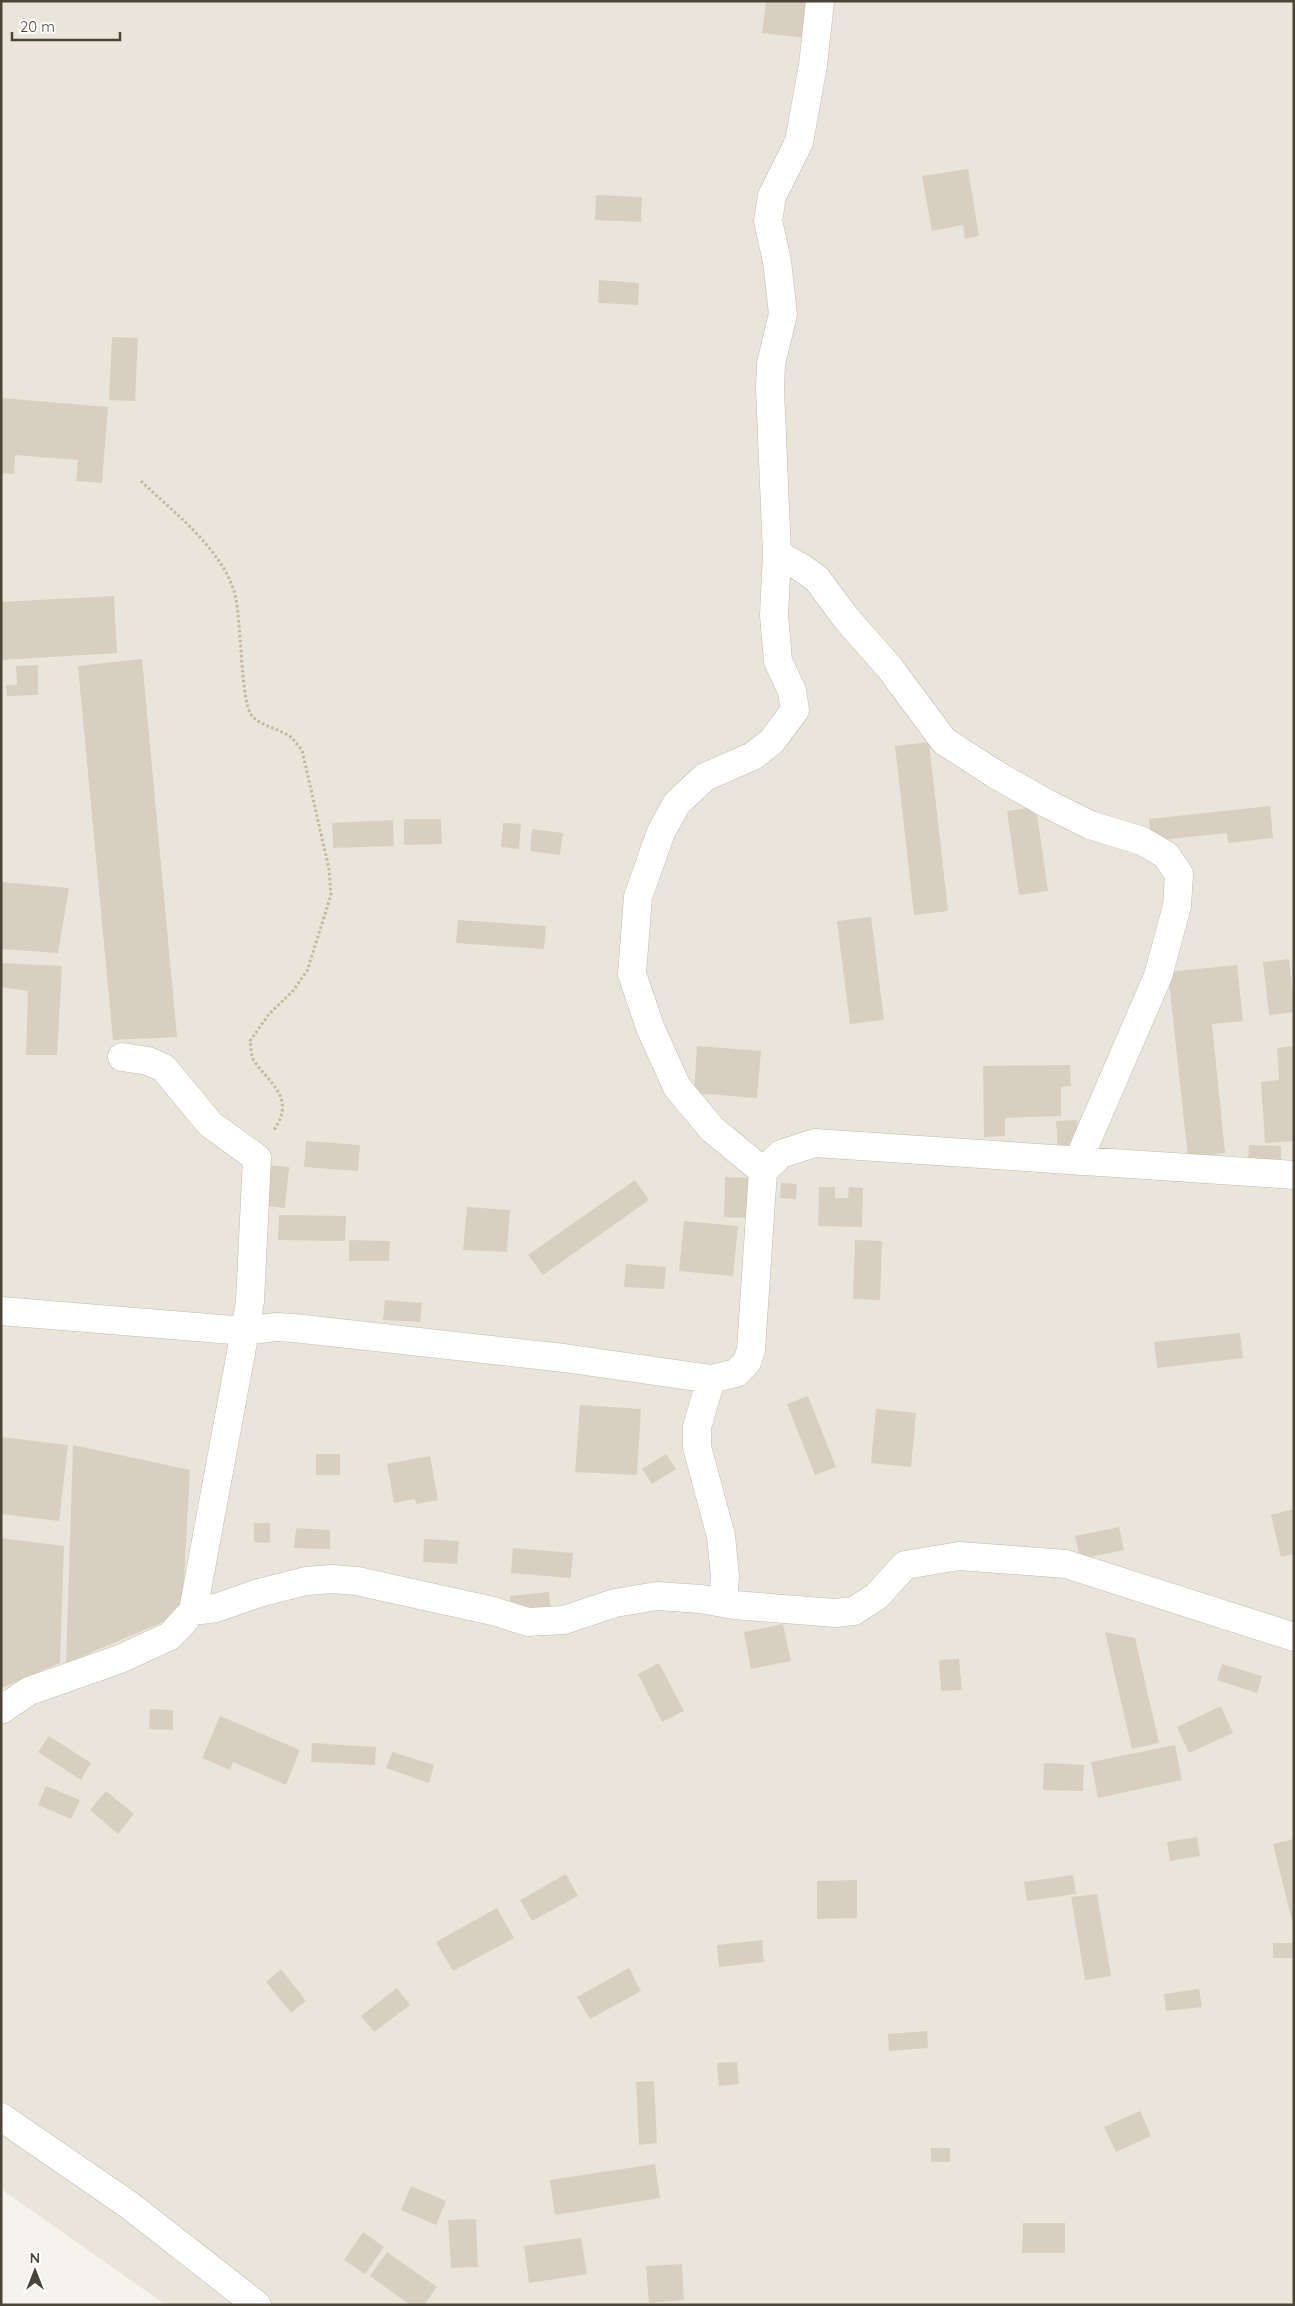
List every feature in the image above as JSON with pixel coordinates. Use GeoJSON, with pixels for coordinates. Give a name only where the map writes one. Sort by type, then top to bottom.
{"type":"FeatureCollection","features":[{"type":"Feature","properties":{"kind":"street"},"geometry":{"type":"LineString","coordinates":[[764,1171],[712,1130],[677,1087],[650,1027],[632,974],[638,897],[661,832],[677,804],[705,777],[753,756],[772,741],[795,710],[792,691],[778,661],[774,615],[777,554],[770,389],[771,364],[782,314],[777,261],[768,221],[772,196],[799,142],[813,65],[820,1]]}},
{"type":"Feature","properties":{"kind":"street"},"geometry":{"type":"LineString","coordinates":[[777,554],[817,579],[846,618],[889,667],[944,741],[1046,803],[1090,825],[1142,841],[1166,855],[1179,874],[1177,906],[1158,976],[1078,1160]]}},
{"type":"Feature","properties":{"kind":"street"},"geometry":{"type":"LineString","coordinates":[[1,1710],[29,1691],[120,1658],[170,1636],[193,1611],[245,1331],[250,1302],[257,1158],[210,1124],[164,1068],[148,1061],[122,1057]]}},
{"type":"Feature","properties":{"kind":"street"},"geometry":{"type":"LineString","coordinates":[[1,1311],[245,1331],[276,1326],[564,1358],[711,1379],[736,1372],[747,1362],[751,1350],[764,1171],[781,1154],[815,1143],[1294,1175]]}},
{"type":"Feature","properties":{"kind":"street"},"geometry":{"type":"LineString","coordinates":[[711,1379],[697,1428],[697,1447],[721,1536],[725,1577],[724,1603]]}},
{"type":"Feature","properties":{"kind":"street"},"geometry":{"type":"LineString","coordinates":[[193,1611],[216,1608],[259,1593],[306,1581],[332,1578],[357,1581],[492,1611],[528,1622],[564,1620],[615,1603],[657,1596],[701,1599],[787,1610],[835,1613],[854,1611],[877,1596],[906,1565],[959,1556],[1066,1564],[1294,1638]]}},
{"type":"Feature","properties":{"kind":"street"},"geometry":{"type":"LineString","coordinates":[[1,2117],[129,2205],[257,2305]]}},
{"type":"Feature","properties":{"kind":"path"},"geometry":{"type":"LineString","coordinates":[[141,481],[200,537],[218,561],[234,590],[239,616],[245,702],[251,716],[291,737],[302,750],[329,869],[331,895],[308,971],[292,992],[269,1014],[250,1041],[253,1059],[280,1091],[282,1111],[277,1125],[257,1158]]}},
{"type":"Feature","properties":{"kind":"shaded area"},"geometry":{"type":"Polygon","coordinates":[[[1,1],[1294,1],[1294,2305],[166,2305],[1,2189],[1,1]]]}},
{"type":"Feature","properties":{"kind":"building"},"geometry":{"type":"Polygon","coordinates":[[[766,1],[811,1],[807,38],[762,33],[766,1]]]}},
{"type":"Feature","properties":{"kind":"building"},"geometry":{"type":"Polygon","coordinates":[[[968,169],[979,236],[965,239],[963,225],[932,231],[922,176],[968,169]]]}},
{"type":"Feature","properties":{"kind":"building"},"geometry":{"type":"Polygon","coordinates":[[[596,195],[642,197],[641,222],[595,220],[596,195]]]}},
{"type":"Feature","properties":{"kind":"building"},"geometry":{"type":"Polygon","coordinates":[[[599,280],[639,283],[638,305],[598,303],[599,280]]]}},
{"type":"Feature","properties":{"kind":"building"},"geometry":{"type":"Polygon","coordinates":[[[112,337],[138,338],[135,401],[109,400],[112,337]]]}},
{"type":"Feature","properties":{"kind":"building"},"geometry":{"type":"Polygon","coordinates":[[[1,398],[108,407],[102,483],[76,481],[78,460],[15,455],[14,474],[1,473],[1,398]]]}},
{"type":"Feature","properties":{"kind":"building"},"geometry":{"type":"Polygon","coordinates":[[[114,596],[117,653],[1,660],[1,602],[114,596]]]}},
{"type":"Feature","properties":{"kind":"building"},"geometry":{"type":"Polygon","coordinates":[[[142,659],[177,1037],[113,1040],[78,666],[142,659]]]}},
{"type":"Feature","properties":{"kind":"building"},"geometry":{"type":"Polygon","coordinates":[[[38,665],[38,695],[7,696],[6,685],[17,685],[16,666],[38,665]]]}},
{"type":"Feature","properties":{"kind":"building"},"geometry":{"type":"Polygon","coordinates":[[[929,742],[948,911],[914,915],[895,746],[929,742]]]}},
{"type":"Feature","properties":{"kind":"building"},"geometry":{"type":"Polygon","coordinates":[[[1270,806],[1273,838],[1228,843],[1227,833],[1151,841],[1149,819],[1270,806]]]}},
{"type":"Feature","properties":{"kind":"building"},"geometry":{"type":"Polygon","coordinates":[[[1036,807],[1048,891],[1019,895],[1007,811],[1036,807]]]}},
{"type":"Feature","properties":{"kind":"building"},"geometry":{"type":"Polygon","coordinates":[[[404,819],[441,819],[442,844],[404,845],[404,819]]]}},
{"type":"Feature","properties":{"kind":"building"},"geometry":{"type":"Polygon","coordinates":[[[393,820],[394,846],[333,848],[332,823],[393,820]]]}},
{"type":"Feature","properties":{"kind":"building"},"geometry":{"type":"Polygon","coordinates":[[[503,823],[521,824],[519,849],[501,847],[503,823]]]}},
{"type":"Feature","properties":{"kind":"building"},"geometry":{"type":"Polygon","coordinates":[[[532,829],[563,833],[560,855],[530,851],[532,829]]]}},
{"type":"Feature","properties":{"kind":"building"},"geometry":{"type":"Polygon","coordinates":[[[1,882],[69,888],[58,953],[1,949],[1,882]]]}},
{"type":"Feature","properties":{"kind":"building"},"geometry":{"type":"Polygon","coordinates":[[[871,917],[884,1020],[850,1024],[837,921],[871,917]]]}},
{"type":"Feature","properties":{"kind":"building"},"geometry":{"type":"Polygon","coordinates":[[[458,920],[546,926],[544,949],[456,943],[458,920]]]}},
{"type":"Feature","properties":{"kind":"building"},"geometry":{"type":"Polygon","coordinates":[[[1289,959],[1294,1012],[1269,1015],[1263,962],[1289,959]]]}},
{"type":"Feature","properties":{"kind":"building"},"geometry":{"type":"Polygon","coordinates":[[[1,963],[62,966],[57,1055],[26,1055],[28,991],[1,987],[1,963]]]}},
{"type":"Feature","properties":{"kind":"building"},"geometry":{"type":"Polygon","coordinates":[[[1237,965],[1243,1021],[1212,1024],[1225,1153],[1188,1158],[1168,972],[1237,965]]]}},
{"type":"Feature","properties":{"kind":"building"},"geometry":{"type":"Polygon","coordinates":[[[697,1046],[761,1051],[757,1098],[694,1093],[697,1046]]]}},
{"type":"Feature","properties":{"kind":"building"},"geometry":{"type":"Polygon","coordinates":[[[1294,1046],[1294,1141],[1265,1143],[1261,1082],[1279,1080],[1277,1048],[1294,1046]]]}},
{"type":"Feature","properties":{"kind":"building"},"geometry":{"type":"Polygon","coordinates":[[[1070,1065],[1071,1086],[1061,1087],[1061,1116],[1005,1118],[1005,1136],[984,1137],[983,1066],[1070,1065]]]}},
{"type":"Feature","properties":{"kind":"building"},"geometry":{"type":"Polygon","coordinates":[[[1077,1120],[1079,1147],[1058,1148],[1056,1121],[1077,1120]]]}},
{"type":"Feature","properties":{"kind":"building"},"geometry":{"type":"Polygon","coordinates":[[[306,1141],[360,1145],[358,1171],[304,1167],[306,1141]]]}},
{"type":"Feature","properties":{"kind":"building"},"geometry":{"type":"Polygon","coordinates":[[[1249,1145],[1281,1146],[1281,1162],[1248,1161],[1249,1145]]]}},
{"type":"Feature","properties":{"kind":"building"},"geometry":{"type":"Polygon","coordinates":[[[268,1165],[289,1167],[285,1208],[265,1206],[268,1165]]]}},
{"type":"Feature","properties":{"kind":"building"},"geometry":{"type":"Polygon","coordinates":[[[725,1177],[751,1178],[750,1218],[724,1217],[725,1177]]]}},
{"type":"Feature","properties":{"kind":"building"},"geometry":{"type":"Polygon","coordinates":[[[635,1180],[649,1200],[543,1275],[528,1255],[635,1180]]]}},
{"type":"Feature","properties":{"kind":"building"},"geometry":{"type":"Polygon","coordinates":[[[781,1183],[797,1184],[796,1199],[780,1198],[781,1183]]]}},
{"type":"Feature","properties":{"kind":"building"},"geometry":{"type":"Polygon","coordinates":[[[819,1187],[835,1187],[835,1198],[848,1198],[849,1187],[863,1188],[862,1227],[818,1226],[819,1187]]]}},
{"type":"Feature","properties":{"kind":"building"},"geometry":{"type":"Polygon","coordinates":[[[467,1207],[510,1210],[507,1252],[463,1250],[467,1207]]]}},
{"type":"Feature","properties":{"kind":"building"},"geometry":{"type":"Polygon","coordinates":[[[279,1215],[346,1216],[345,1241],[278,1240],[279,1215]]]}},
{"type":"Feature","properties":{"kind":"building"},"geometry":{"type":"Polygon","coordinates":[[[684,1221],[738,1226],[733,1276],[679,1271],[684,1221]]]}},
{"type":"Feature","properties":{"kind":"building"},"geometry":{"type":"Polygon","coordinates":[[[349,1240],[390,1241],[389,1261],[349,1261],[349,1240]]]}},
{"type":"Feature","properties":{"kind":"building"},"geometry":{"type":"Polygon","coordinates":[[[855,1240],[882,1241],[880,1300],[853,1299],[855,1240]]]}},
{"type":"Feature","properties":{"kind":"building"},"geometry":{"type":"Polygon","coordinates":[[[626,1264],[666,1267],[664,1289],[624,1287],[626,1264]]]}},
{"type":"Feature","properties":{"kind":"building"},"geometry":{"type":"Polygon","coordinates":[[[385,1300],[422,1303],[420,1322],[383,1320],[385,1300]]]}},
{"type":"Feature","properties":{"kind":"building"},"geometry":{"type":"Polygon","coordinates":[[[1240,1333],[1243,1358],[1157,1368],[1154,1342],[1240,1333]]]}},
{"type":"Feature","properties":{"kind":"building"},"geometry":{"type":"Polygon","coordinates":[[[808,1396],[836,1467],[815,1475],[787,1404],[808,1396]]]}},
{"type":"Feature","properties":{"kind":"building"},"geometry":{"type":"Polygon","coordinates":[[[580,1405],[641,1409],[637,1475],[575,1472],[580,1405]]]}},
{"type":"Feature","properties":{"kind":"building"},"geometry":{"type":"Polygon","coordinates":[[[876,1409],[916,1413],[911,1467],[871,1463],[876,1409]]]}},
{"type":"Feature","properties":{"kind":"building"},"geometry":{"type":"Polygon","coordinates":[[[1,1437],[68,1445],[59,1521],[1,1514],[1,1437]]]}},
{"type":"Feature","properties":{"kind":"building"},"geometry":{"type":"Polygon","coordinates":[[[73,1445],[190,1470],[182,1614],[66,1663],[73,1445]]]}},
{"type":"Feature","properties":{"kind":"building"},"geometry":{"type":"Polygon","coordinates":[[[316,1454],[340,1454],[340,1475],[316,1475],[316,1454]]]}},
{"type":"Feature","properties":{"kind":"building"},"geometry":{"type":"Polygon","coordinates":[[[666,1454],[676,1469],[652,1484],[642,1469],[666,1454]]]}},
{"type":"Feature","properties":{"kind":"building"},"geometry":{"type":"Polygon","coordinates":[[[430,1456],[438,1500],[416,1504],[415,1499],[394,1503],[387,1464],[430,1456]]]}},
{"type":"Feature","properties":{"kind":"building"},"geometry":{"type":"Polygon","coordinates":[[[1293,1509],[1294,1554],[1281,1557],[1271,1515],[1293,1509]]]}},
{"type":"Feature","properties":{"kind":"building"},"geometry":{"type":"Polygon","coordinates":[[[254,1523],[270,1523],[270,1543],[254,1542],[254,1523]]]}},
{"type":"Feature","properties":{"kind":"building"},"geometry":{"type":"Polygon","coordinates":[[[1119,1527],[1124,1550],[1080,1559],[1075,1536],[1119,1527]]]}},
{"type":"Feature","properties":{"kind":"building"},"geometry":{"type":"Polygon","coordinates":[[[296,1528],[330,1530],[330,1549],[294,1548],[296,1528]]]}},
{"type":"Feature","properties":{"kind":"building"},"geometry":{"type":"Polygon","coordinates":[[[1,1538],[64,1546],[60,1663],[1,1688],[1,1538]]]}},
{"type":"Feature","properties":{"kind":"building"},"geometry":{"type":"Polygon","coordinates":[[[424,1539],[459,1541],[457,1564],[423,1562],[424,1539]]]}},
{"type":"Feature","properties":{"kind":"building"},"geometry":{"type":"Polygon","coordinates":[[[513,1548],[573,1553],[571,1578],[511,1573],[513,1548]]]}},
{"type":"Feature","properties":{"kind":"building"},"geometry":{"type":"Polygon","coordinates":[[[549,1592],[551,1611],[512,1615],[510,1596],[549,1592]]]}},
{"type":"Feature","properties":{"kind":"building"},"geometry":{"type":"Polygon","coordinates":[[[783,1624],[791,1661],[751,1669],[744,1632],[783,1624]]]}},
{"type":"Feature","properties":{"kind":"building"},"geometry":{"type":"Polygon","coordinates":[[[1105,1632],[1135,1638],[1159,1743],[1132,1749],[1105,1632]]]}},
{"type":"Feature","properties":{"kind":"building"},"geometry":{"type":"Polygon","coordinates":[[[959,1659],[962,1690],[941,1691],[939,1660],[959,1659]]]}},
{"type":"Feature","properties":{"kind":"building"},"geometry":{"type":"Polygon","coordinates":[[[659,1663],[684,1711],[662,1722],[638,1674],[659,1663]]]}},
{"type":"Feature","properties":{"kind":"building"},"geometry":{"type":"Polygon","coordinates":[[[1222,1664],[1262,1676],[1257,1693],[1217,1680],[1222,1664]]]}},
{"type":"Feature","properties":{"kind":"building"},"geometry":{"type":"Polygon","coordinates":[[[1221,1706],[1233,1733],[1189,1753],[1177,1727],[1221,1706]]]}},
{"type":"Feature","properties":{"kind":"building"},"geometry":{"type":"Polygon","coordinates":[[[150,1709],[173,1710],[173,1730],[149,1729],[150,1709]]]}},
{"type":"Feature","properties":{"kind":"building"},"geometry":{"type":"Polygon","coordinates":[[[220,1716],[300,1750],[286,1785],[233,1762],[230,1770],[202,1758],[220,1716]]]}},
{"type":"Feature","properties":{"kind":"building"},"geometry":{"type":"Polygon","coordinates":[[[49,1736],[91,1763],[81,1780],[38,1752],[49,1736]]]}},
{"type":"Feature","properties":{"kind":"building"},"geometry":{"type":"Polygon","coordinates":[[[312,1743],[376,1747],[375,1765],[311,1762],[312,1743]]]}},
{"type":"Feature","properties":{"kind":"building"},"geometry":{"type":"Polygon","coordinates":[[[1175,1745],[1182,1780],[1098,1798],[1091,1762],[1175,1745]]]}},
{"type":"Feature","properties":{"kind":"building"},"geometry":{"type":"Polygon","coordinates":[[[392,1752],[434,1765],[429,1783],[386,1768],[392,1752]]]}},
{"type":"Feature","properties":{"kind":"building"},"geometry":{"type":"Polygon","coordinates":[[[1044,1763],[1084,1765],[1083,1791],[1043,1790],[1044,1763]]]}},
{"type":"Feature","properties":{"kind":"building"},"geometry":{"type":"Polygon","coordinates":[[[46,1786],[80,1800],[71,1819],[38,1805],[46,1786]]]}},
{"type":"Feature","properties":{"kind":"building"},"geometry":{"type":"Polygon","coordinates":[[[106,1791],[134,1814],[118,1834],[90,1810],[106,1791]]]}},
{"type":"Feature","properties":{"kind":"building"},"geometry":{"type":"Polygon","coordinates":[[[1197,1837],[1200,1856],[1170,1861],[1167,1842],[1197,1837]]]}},
{"type":"Feature","properties":{"kind":"building"},"geometry":{"type":"Polygon","coordinates":[[[1293,1839],[1294,1843],[1293,1925],[1273,1844],[1293,1839]]]}},
{"type":"Feature","properties":{"kind":"building"},"geometry":{"type":"Polygon","coordinates":[[[566,1874],[578,1896],[532,1921],[520,1900],[566,1874]]]}},
{"type":"Feature","properties":{"kind":"building"},"geometry":{"type":"Polygon","coordinates":[[[1073,1875],[1076,1894],[1027,1901],[1024,1882],[1073,1875]]]}},
{"type":"Feature","properties":{"kind":"building"},"geometry":{"type":"Polygon","coordinates":[[[857,1880],[857,1918],[817,1919],[817,1881],[857,1880]]]}},
{"type":"Feature","properties":{"kind":"building"},"geometry":{"type":"Polygon","coordinates":[[[1097,1894],[1111,1976],[1085,1980],[1071,1897],[1097,1894]]]}},
{"type":"Feature","properties":{"kind":"building"},"geometry":{"type":"Polygon","coordinates":[[[497,1908],[514,1938],[453,1971],[436,1942],[497,1908]]]}},
{"type":"Feature","properties":{"kind":"building"},"geometry":{"type":"Polygon","coordinates":[[[762,1940],[764,1962],[719,1967],[717,1945],[762,1940]]]}},
{"type":"Feature","properties":{"kind":"building"},"geometry":{"type":"Polygon","coordinates":[[[1273,1943],[1294,1943],[1294,1958],[1273,1958],[1273,1943]]]}},
{"type":"Feature","properties":{"kind":"building"},"geometry":{"type":"Polygon","coordinates":[[[629,1968],[641,1991],[590,2019],[577,1997],[629,1968]]]}},
{"type":"Feature","properties":{"kind":"building"},"geometry":{"type":"Polygon","coordinates":[[[281,1969],[306,2001],[291,2013],[266,1982],[281,1969]]]}},
{"type":"Feature","properties":{"kind":"building"},"geometry":{"type":"Polygon","coordinates":[[[397,1988],[410,2005],[374,2032],[361,2016],[397,1988]]]}},
{"type":"Feature","properties":{"kind":"building"},"geometry":{"type":"Polygon","coordinates":[[[1199,1989],[1202,2007],[1166,2011],[1164,1994],[1199,1989]]]}},
{"type":"Feature","properties":{"kind":"building"},"geometry":{"type":"Polygon","coordinates":[[[927,2031],[928,2048],[889,2051],[888,2034],[927,2031]]]}},
{"type":"Feature","properties":{"kind":"building"},"geometry":{"type":"Polygon","coordinates":[[[737,2062],[739,2084],[719,2086],[717,2063],[737,2062]]]}},
{"type":"Feature","properties":{"kind":"building"},"geometry":{"type":"Polygon","coordinates":[[[654,2081],[657,2143],[639,2145],[636,2082],[654,2081]]]}},
{"type":"Feature","properties":{"kind":"building"},"geometry":{"type":"Polygon","coordinates":[[[1140,2111],[1151,2136],[1116,2152],[1104,2127],[1140,2111]]]}},
{"type":"Feature","properties":{"kind":"building"},"geometry":{"type":"Polygon","coordinates":[[[931,2148],[950,2148],[950,2162],[931,2162],[931,2148]]]}},
{"type":"Feature","properties":{"kind":"building"},"geometry":{"type":"Polygon","coordinates":[[[655,2164],[660,2198],[555,2215],[550,2180],[655,2164]]]}},
{"type":"Feature","properties":{"kind":"building"},"geometry":{"type":"Polygon","coordinates":[[[411,2186],[446,2201],[436,2225],[401,2210],[411,2186]]]}},
{"type":"Feature","properties":{"kind":"building"},"geometry":{"type":"Polygon","coordinates":[[[476,2219],[478,2267],[451,2268],[448,2220],[476,2219]]]}},
{"type":"Feature","properties":{"kind":"building"},"geometry":{"type":"Polygon","coordinates":[[[1023,2223],[1065,2223],[1065,2253],[1022,2253],[1023,2223]]]}},
{"type":"Feature","properties":{"kind":"building"},"geometry":{"type":"Polygon","coordinates":[[[363,2232],[384,2247],[365,2274],[344,2260],[363,2232]]]}},
{"type":"Feature","properties":{"kind":"building"},"geometry":{"type":"Polygon","coordinates":[[[581,2238],[587,2274],[529,2283],[524,2246],[581,2238]]]}},
{"type":"Feature","properties":{"kind":"building"},"geometry":{"type":"Polygon","coordinates":[[[387,2252],[437,2287],[424,2305],[410,2305],[370,2276],[387,2252]]]}},
{"type":"Feature","properties":{"kind":"building"},"geometry":{"type":"Polygon","coordinates":[[[682,2264],[684,2300],[649,2303],[646,2266],[682,2264]]]}}]}
